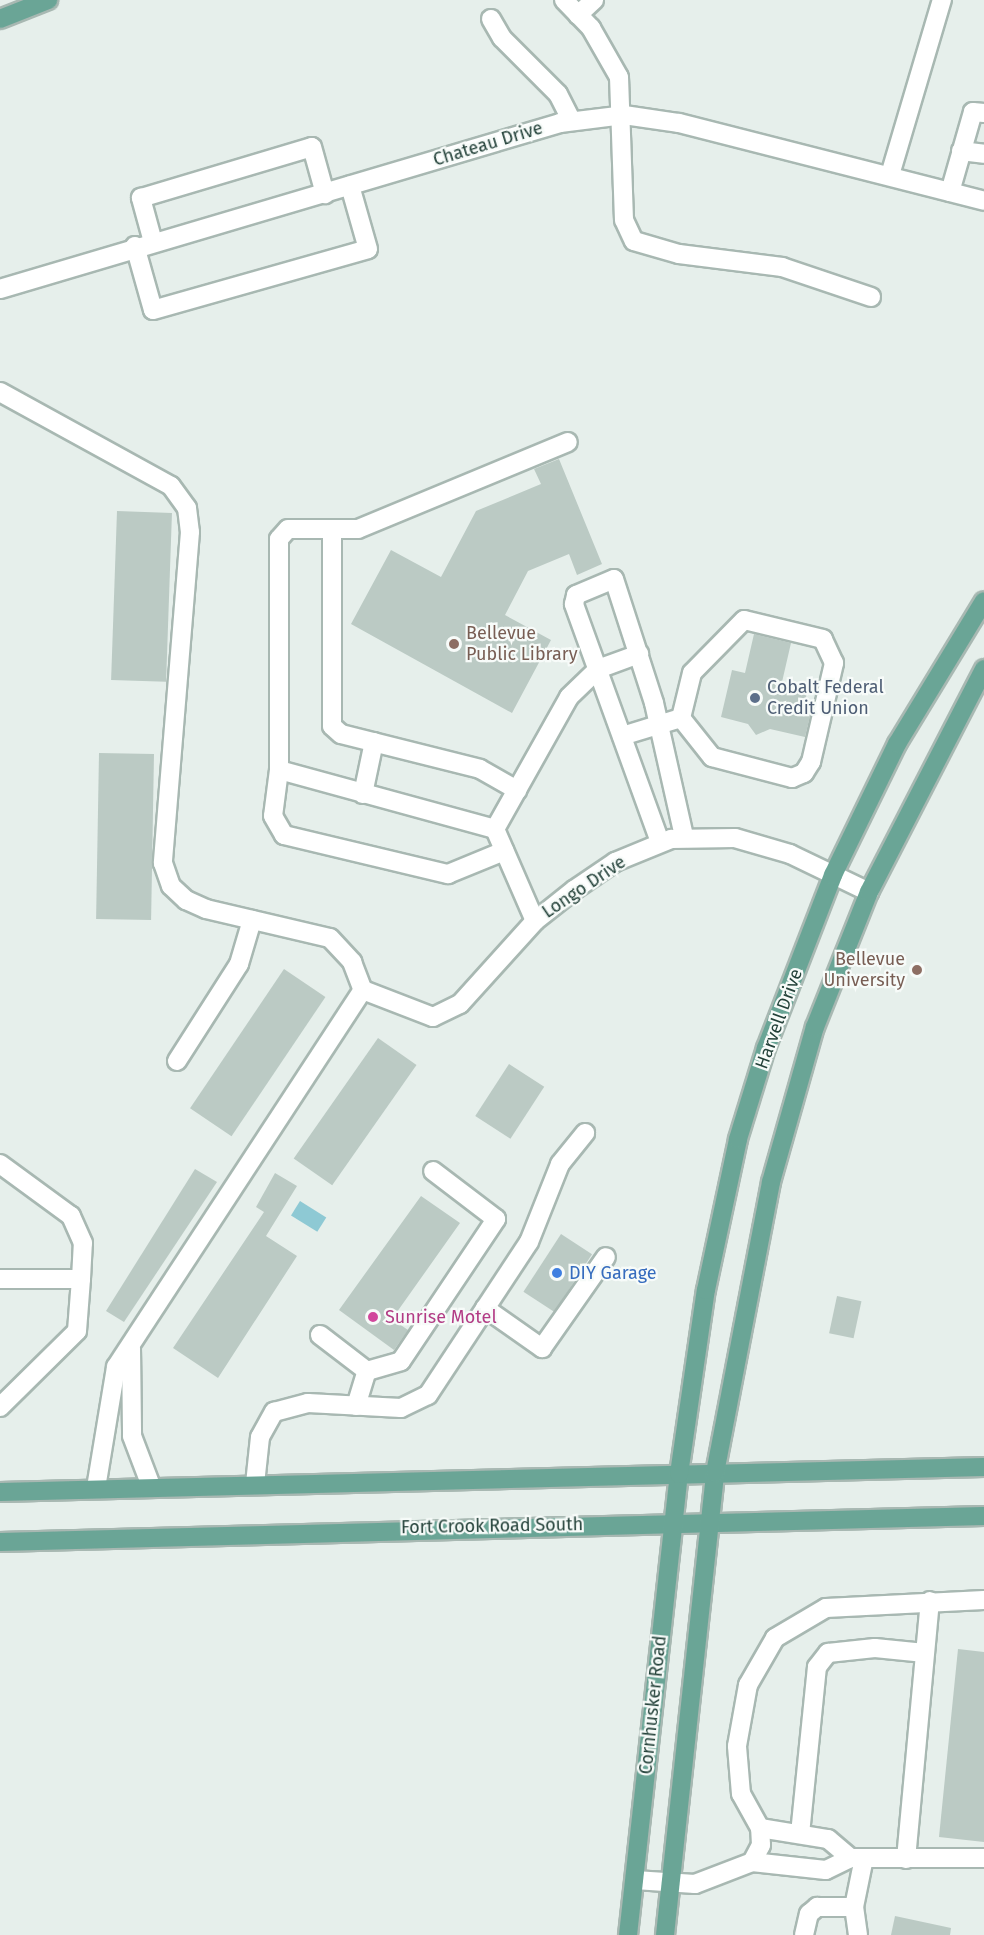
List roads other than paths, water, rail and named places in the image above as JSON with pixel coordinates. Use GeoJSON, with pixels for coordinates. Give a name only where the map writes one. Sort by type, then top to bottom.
{"type":"FeatureCollection","features":[{"type":"Feature","properties":{"kind":"main road"},"geometry":{"type":"LineString","coordinates":[[0,19],[30,0]]}},
{"type":"Feature","properties":{"kind":"main road"},"geometry":{"type":"LineString","coordinates":[[0,19],[48,0]]}},
{"type":"Feature","properties":{"kind":"main road","name":"Harvell Drive"},"geometry":{"type":"LineString","coordinates":[[679,1474],[706,1290],[738,1139],[766,1048],[833,875],[897,744],[984,601]]}},
{"type":"Feature","properties":{"kind":"main road","name":"Harvell Drive"},"geometry":{"type":"LineString","coordinates":[[710,1522],[715,1473],[774,1171],[815,1028],[869,892],[984,669]]}},
{"type":"Feature","properties":{"kind":"main road"},"geometry":{"type":"LineString","coordinates":[[0,1492],[151,1486],[984,1467]]}},
{"type":"Feature","properties":{"kind":"main road","name":"Cornhusker Road"},"geometry":{"type":"LineString","coordinates":[[628,1935],[679,1474]]}},
{"type":"Feature","properties":{"kind":"main road","name":"Fort Crook Road South"},"geometry":{"type":"LineString","coordinates":[[0,1542],[674,1522],[984,1516]]}},
{"type":"Feature","properties":{"kind":"main road","name":"Cornhusker Road"},"geometry":{"type":"LineString","coordinates":[[665,1935],[710,1522]]}},
{"type":"Feature","properties":{"kind":"street"},"geometry":{"type":"LineString","coordinates":[[564,0],[578,15],[620,76],[624,115],[624,220],[634,241],[679,254],[782,267],[871,297]]}},
{"type":"Feature","properties":{"kind":"street"},"geometry":{"type":"LineString","coordinates":[[578,15],[594,0]]}},
{"type":"Feature","properties":{"kind":"street"},"geometry":{"type":"LineString","coordinates":[[890,175],[942,0]]}},
{"type":"Feature","properties":{"kind":"street"},"geometry":{"type":"LineString","coordinates":[[491,19],[502,38],[558,94],[572,121]]}},
{"type":"Feature","properties":{"kind":"street"},"geometry":{"type":"LineString","coordinates":[[950,192],[961,151],[978,113]]}},
{"type":"Feature","properties":{"kind":"street","name":"Chateau Drive"},"geometry":{"type":"LineString","coordinates":[[0,289],[135,246],[325,194],[572,121],[624,115],[679,123],[890,175],[984,201]]}},
{"type":"Feature","properties":{"kind":"street"},"geometry":{"type":"LineString","coordinates":[[153,242],[141,198],[312,147],[325,194]]}},
{"type":"Feature","properties":{"kind":"street"},"geometry":{"type":"LineString","coordinates":[[961,151],[984,154]]}},
{"type":"Feature","properties":{"kind":"street"},"geometry":{"type":"LineString","coordinates":[[135,246],[153,310],[368,249],[350,186]]}},
{"type":"Feature","properties":{"kind":"street"},"geometry":{"type":"LineString","coordinates":[[0,392],[171,486],[187,508],[190,532],[163,863],[171,886],[186,900],[252,920],[330,938],[352,962],[363,990],[131,1348],[108,1393],[96,1488]]}},
{"type":"Feature","properties":{"kind":"street"},"geometry":{"type":"LineString","coordinates":[[504,851],[448,874],[284,835],[273,816],[279,771],[279,539],[288,529],[357,528],[568,442]]}},
{"type":"Feature","properties":{"kind":"street"},"geometry":{"type":"LineString","coordinates":[[332,530],[330,720],[341,734],[480,769],[517,790]]}},
{"type":"Feature","properties":{"kind":"street"},"geometry":{"type":"LineString","coordinates":[[660,842],[573,599],[614,579],[639,654],[684,836]]}},
{"type":"Feature","properties":{"kind":"street"},"geometry":{"type":"LineString","coordinates":[[744,620],[823,639],[834,663],[811,762],[804,773],[792,777],[712,757],[681,718],[692,673],[744,620]]}},
{"type":"Feature","properties":{"kind":"street"},"geometry":{"type":"LineString","coordinates":[[495,829],[569,697],[598,669],[639,654]]}},
{"type":"Feature","properties":{"kind":"street"},"geometry":{"type":"LineString","coordinates":[[622,736],[681,718]]}},
{"type":"Feature","properties":{"kind":"street"},"geometry":{"type":"LineString","coordinates":[[363,794],[374,742]]}},
{"type":"Feature","properties":{"kind":"street"},"geometry":{"type":"LineString","coordinates":[[279,771],[495,829]]}},
{"type":"Feature","properties":{"kind":"street"},"geometry":{"type":"LineString","coordinates":[[495,829],[535,921]]}},
{"type":"Feature","properties":{"kind":"street","name":"Longo Drive"},"geometry":{"type":"LineString","coordinates":[[363,990],[433,1017],[460,1004],[535,921],[615,862],[660,842],[684,836],[735,838],[833,875],[869,892]]}},
{"type":"Feature","properties":{"kind":"street"},"geometry":{"type":"LineString","coordinates":[[177,1061],[238,964],[252,920]]}},
{"type":"Feature","properties":{"kind":"street"},"geometry":{"type":"LineString","coordinates":[[255,1484],[260,1437],[274,1412],[289,1404],[401,1408],[428,1395],[530,1242],[560,1164],[585,1133]]}},
{"type":"Feature","properties":{"kind":"street"},"geometry":{"type":"LineString","coordinates":[[0,1164],[71,1215],[83,1243],[77,1331],[0,1407]]}},
{"type":"Feature","properties":{"kind":"street"},"geometry":{"type":"LineString","coordinates":[[367,1371],[401,1361],[496,1219],[433,1171]]}},
{"type":"Feature","properties":{"kind":"street"},"geometry":{"type":"LineString","coordinates":[[486,1308],[542,1348],[606,1257]]}},
{"type":"Feature","properties":{"kind":"street"},"geometry":{"type":"LineString","coordinates":[[0,1279],[81,1279]]}},
{"type":"Feature","properties":{"kind":"street"},"geometry":{"type":"LineString","coordinates":[[320,1335],[367,1371]]}},
{"type":"Feature","properties":{"kind":"street"},"geometry":{"type":"LineString","coordinates":[[131,1348],[132,1436],[151,1486]]}},
{"type":"Feature","properties":{"kind":"street"},"geometry":{"type":"LineString","coordinates":[[356,1406],[367,1371]]}},
{"type":"Feature","properties":{"kind":"street"},"geometry":{"type":"LineString","coordinates":[[752,1862],[761,1845],[760,1827],[741,1794],[737,1746],[748,1685],[775,1638],[826,1608],[984,1600]]}},
{"type":"Feature","properties":{"kind":"street"},"geometry":{"type":"LineString","coordinates":[[906,1859],[930,1601]]}},
{"type":"Feature","properties":{"kind":"street"},"geometry":{"type":"LineString","coordinates":[[800,1834],[817,1667],[828,1653],[875,1648],[925,1653]]}},
{"type":"Feature","properties":{"kind":"street"},"geometry":{"type":"LineString","coordinates":[[760,1827],[828,1839],[858,1858]]}},
{"type":"Feature","properties":{"kind":"street"},"geometry":{"type":"LineString","coordinates":[[634,1880],[672,1884],[717,1880],[752,1862],[826,1870],[858,1858],[984,1858]]}},
{"type":"Feature","properties":{"kind":"street"},"geometry":{"type":"LineString","coordinates":[[858,1858],[854,1907],[858,1935]]}},
{"type":"Feature","properties":{"kind":"street"},"geometry":{"type":"LineString","coordinates":[[804,1935],[809,1914],[817,1907],[854,1907]]}},
{"type":"Feature","properties":{"kind":"water"},"geometry":{"type":"Polygon","coordinates":[[[300,1201],[326,1217],[317,1232],[291,1215],[300,1201]]]}},
{"type":"Feature","properties":{"kind":"place","name":"Bellevue Public Library"},"geometry":{"type":"Point","coordinates":[454,644]}},
{"type":"Feature","properties":{"kind":"place","name":"Cobalt Federal Credit Union"},"geometry":{"type":"Point","coordinates":[755,698]}},
{"type":"Feature","properties":{"kind":"place","name":"Bellevue University"},"geometry":{"type":"Point","coordinates":[917,970]}},
{"type":"Feature","properties":{"kind":"place","name":"DIY Garage"},"geometry":{"type":"Point","coordinates":[557,1273]}},
{"type":"Feature","properties":{"kind":"place","name":"Sunrise Motel"},"geometry":{"type":"Point","coordinates":[373,1317]}}]}
